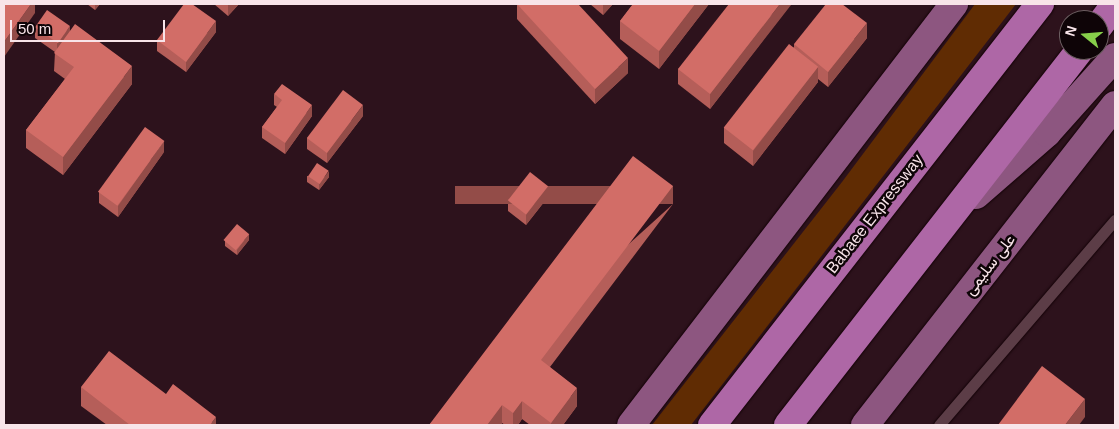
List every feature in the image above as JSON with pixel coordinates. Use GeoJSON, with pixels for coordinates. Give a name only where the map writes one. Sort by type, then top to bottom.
{"type":"FeatureCollection","features":[{"type":"Feature","properties":{"kind":"highway","name":"Babaee Expressway"},"geometry":{"type":"LineString","coordinates":[[712,425],[1040,4]]}},
{"type":"Feature","properties":{"kind":"highway"},"geometry":{"type":"LineString","coordinates":[[788,425],[1072,60]]}},
{"type":"Feature","properties":{"kind":"main road"},"geometry":{"type":"LineString","coordinates":[[631,425],[954,4]]}},
{"type":"Feature","properties":{"kind":"main road"},"geometry":{"type":"LineString","coordinates":[[946,220],[1047,132],[1115,56]]}},
{"type":"Feature","properties":{"kind":"main road","name":"علی سلیمی"},"geometry":{"type":"LineString","coordinates":[[866,425],[1115,105]]}},
{"type":"Feature","properties":{"kind":"lane"},"geometry":{"type":"LineString","coordinates":[[939,425],[1115,220]]}},
{"type":"Feature","properties":{"kind":"shaded area"},"geometry":{"type":"Polygon","coordinates":[[[975,4],[1016,4],[691,425],[652,425],[842,182],[975,4]]]}},
{"type":"Feature","properties":{"kind":"building"},"geometry":{"type":"Polygon","coordinates":[[[4,4],[31,4],[4,42],[4,4]]]}},
{"type":"Feature","properties":{"kind":"building"},"geometry":{"type":"Polygon","coordinates":[[[184,4],[192,4],[216,21],[186,62],[157,40],[184,4]]]}},
{"type":"Feature","properties":{"kind":"building"},"geometry":{"type":"Polygon","coordinates":[[[517,4],[578,4],[628,58],[595,89],[517,4]]]}},
{"type":"Feature","properties":{"kind":"building"},"geometry":{"type":"Polygon","coordinates":[[[633,4],[695,4],[659,51],[620,21],[633,4]]]}},
{"type":"Feature","properties":{"kind":"building"},"geometry":{"type":"Polygon","coordinates":[[[729,4],[780,4],[710,94],[678,69],[729,4]]]}},
{"type":"Feature","properties":{"kind":"building"},"geometry":{"type":"Polygon","coordinates":[[[826,4],[842,4],[867,23],[828,72],[794,44],[826,4]]]}},
{"type":"Feature","properties":{"kind":"building"},"geometry":{"type":"Polygon","coordinates":[[[47,10],[70,26],[58,43],[35,27],[47,10]]]}},
{"type":"Feature","properties":{"kind":"building"},"geometry":{"type":"Polygon","coordinates":[[[75,24],[132,66],[63,157],[26,130],[74,67],[54,53],[75,24]]]}},
{"type":"Feature","properties":{"kind":"building"},"geometry":{"type":"Polygon","coordinates":[[[789,44],[818,67],[753,150],[724,128],[789,44]]]}},
{"type":"Feature","properties":{"kind":"building"},"geometry":{"type":"Polygon","coordinates":[[[282,84],[312,105],[285,143],[262,127],[282,100],[274,94],[282,84]]]}},
{"type":"Feature","properties":{"kind":"building"},"geometry":{"type":"Polygon","coordinates":[[[343,90],[363,105],[327,153],[307,138],[343,90]]]}},
{"type":"Feature","properties":{"kind":"building"},"geometry":{"type":"Polygon","coordinates":[[[145,127],[164,141],[117,206],[98,192],[145,127]]]}},
{"type":"Feature","properties":{"kind":"building"},"geometry":{"type":"Polygon","coordinates":[[[633,156],[673,186],[541,360],[577,388],[551,423],[522,401],[513,413],[502,405],[487,425],[429,425],[633,156]]]}},
{"type":"Feature","properties":{"kind":"building"},"geometry":{"type":"Polygon","coordinates":[[[317,163],[329,171],[320,184],[308,176],[317,163]]]}},
{"type":"Feature","properties":{"kind":"building"},"geometry":{"type":"Polygon","coordinates":[[[530,172],[548,186],[526,215],[508,200],[530,172]]]}},
{"type":"Feature","properties":{"kind":"building"},"geometry":{"type":"Polygon","coordinates":[[[237,224],[249,234],[236,250],[224,240],[237,224]]]}},
{"type":"Feature","properties":{"kind":"building"},"geometry":{"type":"Polygon","coordinates":[[[109,351],[166,394],[173,384],[216,417],[210,425],[130,425],[81,387],[109,351]]]}},
{"type":"Feature","properties":{"kind":"building"},"geometry":{"type":"Polygon","coordinates":[[[1042,366],[1085,399],[1065,425],[998,425],[1042,366]]]}}]}
